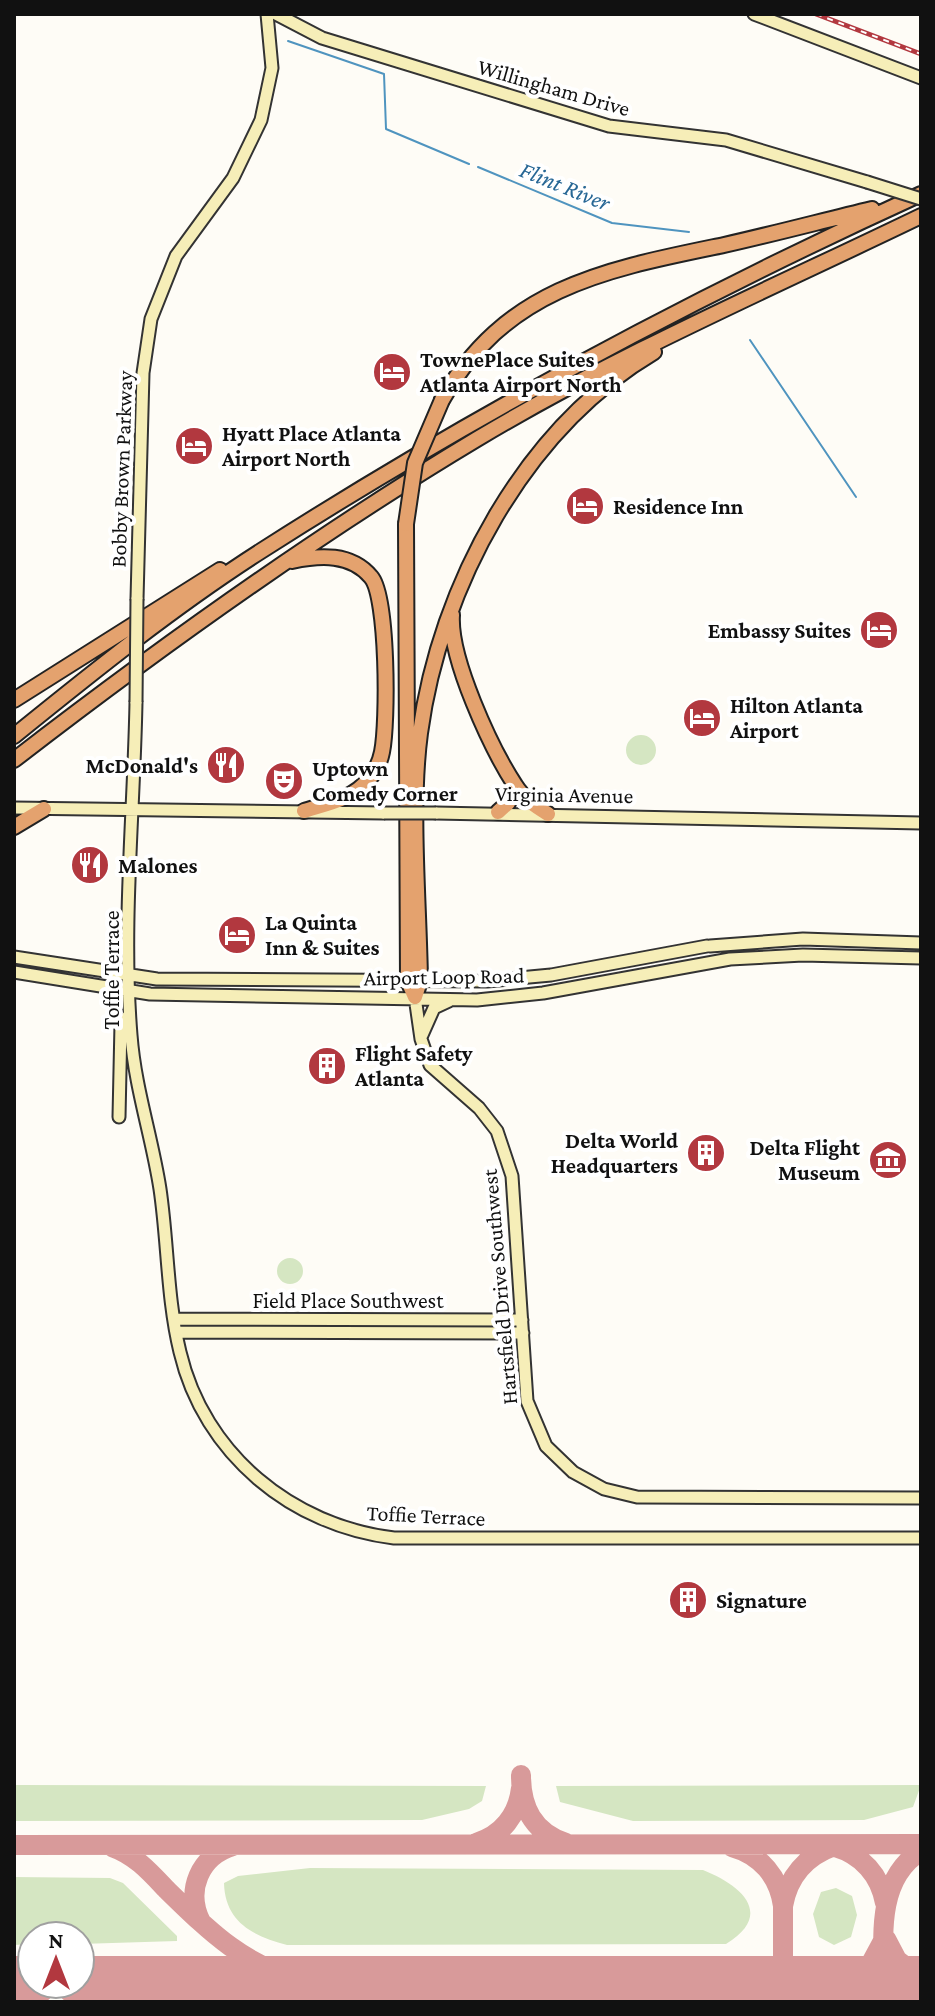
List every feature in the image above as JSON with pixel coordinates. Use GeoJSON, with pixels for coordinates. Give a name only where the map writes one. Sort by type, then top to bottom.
{"type":"FeatureCollection","features":[{"type":"Feature","properties":{"kind":"highway"},"geometry":{"type":"LineString","coordinates":[[415,997],[406,524],[415,463],[442,400],[474,354],[501,327],[536,302],[574,281],[620,267],[921,196]]}},
{"type":"Feature","properties":{"kind":"highway"},"geometry":{"type":"LineString","coordinates":[[14,736],[77,685],[260,552],[503,404],[719,291],[903,202]]}},
{"type":"Feature","properties":{"kind":"highway"},"geometry":{"type":"LineString","coordinates":[[14,760],[140,662],[283,563],[479,437],[676,332],[921,216]]}},
{"type":"Feature","properties":{"kind":"highway"},"geometry":{"type":"LineString","coordinates":[[414,981],[420,733],[434,663],[453,603],[474,554],[502,504],[579,411],[650,355],[745,301]]}},
{"type":"Feature","properties":{"kind":"highway"},"geometry":{"type":"LineString","coordinates":[[14,700],[234,561],[260,552]]}},
{"type":"Feature","properties":{"kind":"highway"},"geometry":{"type":"LineString","coordinates":[[283,563],[324,557],[353,562],[379,588],[383,617],[384,738],[376,769],[367,782],[347,796],[304,811]]}},
{"type":"Feature","properties":{"kind":"highway"},"geometry":{"type":"LineString","coordinates":[[453,603],[453,644],[457,664],[515,786],[531,804],[548,814]]}},
{"type":"Feature","properties":{"kind":"highway"},"geometry":{"type":"LineString","coordinates":[[498,812],[508,803],[515,786]]}},
{"type":"Feature","properties":{"kind":"highway"},"geometry":{"type":"LineString","coordinates":[[14,827],[44,809]]}},
{"type":"Feature","properties":{"kind":"main road","name":"Bobby Brown Parkway"},"geometry":{"type":"LineString","coordinates":[[134,810],[143,373],[151,319],[161,287],[176,256],[245,156],[268,99],[272,68],[267,14]]}},
{"type":"Feature","properties":{"kind":"main road","name":"Willingham Drive"},"geometry":{"type":"LineString","coordinates":[[276,14],[322,38],[609,126],[726,140],[921,196]]}},
{"type":"Feature","properties":{"kind":"main road"},"geometry":{"type":"LineString","coordinates":[[754,14],[921,78]]}},
{"type":"Feature","properties":{"kind":"main road","name":"Virginia Avenue"},"geometry":{"type":"LineString","coordinates":[[14,808],[498,812],[921,823]]}},
{"type":"Feature","properties":{"kind":"main road","name":"Toffie Terrace"},"geometry":{"type":"LineString","coordinates":[[134,810],[128,991],[135,1077],[162,1200],[175,1326],[190,1381],[231,1453],[282,1500],[350,1531],[394,1538],[921,1538]]}},
{"type":"Feature","properties":{"kind":"main road","name":"Airport Loop Road"},"geometry":{"type":"LineString","coordinates":[[14,957],[129,975],[220,982],[414,981],[524,978],[708,946],[803,939],[921,943]]}},
{"type":"Feature","properties":{"kind":"main road","name":"Airport Loop Road"},"geometry":{"type":"LineString","coordinates":[[14,972],[128,991],[209,996],[454,999],[514,997],[746,958],[921,958]]}},
{"type":"Feature","properties":{"kind":"main road","name":"Hartsfield Drive Southwest"},"geometry":{"type":"LineString","coordinates":[[415,997],[421,1039],[430,1065],[497,1131],[512,1176],[524,1380],[531,1415],[546,1446],[558,1460],[590,1484],[637,1497],[921,1498]]}},
{"type":"Feature","properties":{"kind":"main road"},"geometry":{"type":"LineString","coordinates":[[421,1039],[434,1008],[454,999]]}},
{"type":"Feature","properties":{"kind":"main road"},"geometry":{"type":"LineString","coordinates":[[119,1117],[121,1024],[129,1015]]}},
{"type":"Feature","properties":{"kind":"main road","name":"Field Place Southwest"},"geometry":{"type":"LineString","coordinates":[[175,1326],[405,1326],[522,1320]]}},
{"type":"Feature","properties":{"kind":"main road","name":"Field Place Southwest"},"geometry":{"type":"LineString","coordinates":[[405,1326],[523,1333]]}},
{"type":"Feature","properties":{"kind":"green space"},"geometry":{"type":"Polygon","coordinates":[[[641,735],[652,739],[656,750],[652,761],[641,765],[630,761],[626,750],[630,739],[641,735]]]}},
{"type":"Feature","properties":{"kind":"green space"},"geometry":{"type":"Polygon","coordinates":[[[290,1258],[299,1262],[303,1271],[299,1280],[290,1284],[281,1280],[277,1271],[281,1262],[290,1258]]]}},
{"type":"Feature","properties":{"kind":"green space"},"geometry":{"type":"Polygon","coordinates":[[[14,1785],[486,1786],[482,1801],[469,1809],[422,1820],[14,1821],[14,1785]]]}},
{"type":"Feature","properties":{"kind":"green space"},"geometry":{"type":"Polygon","coordinates":[[[921,1785],[913,1807],[864,1820],[633,1821],[560,1802],[556,1786],[921,1785]]]}},
{"type":"Feature","properties":{"kind":"green space"},"geometry":{"type":"Polygon","coordinates":[[[310,1868],[703,1870],[740,1892],[750,1911],[741,1933],[726,1944],[287,1945],[252,1932],[229,1908],[224,1883],[238,1876],[310,1868]]]}},
{"type":"Feature","properties":{"kind":"green space"},"geometry":{"type":"Polygon","coordinates":[[[14,1877],[110,1878],[123,1883],[177,1936],[177,1941],[96,1944],[96,1920],[16,1920],[14,1945],[14,1877]]]}},
{"type":"Feature","properties":{"kind":"green space"},"geometry":{"type":"Polygon","coordinates":[[[836,1888],[852,1896],[857,1915],[851,1937],[834,1945],[819,1937],[813,1914],[821,1892],[836,1888]]]}},
{"type":"Feature","properties":{"kind":"waterway","name":"Flint River"},"geometry":{"type":"LineString","coordinates":[[288,41],[384,74],[386,129],[469,164]]}},
{"type":"Feature","properties":{"kind":"waterway","name":"Flint River"},"geometry":{"type":"LineString","coordinates":[[478,167],[612,223],[689,232]]}},
{"type":"Feature","properties":{"kind":"waterway","name":"Flint River"},"geometry":{"type":"LineString","coordinates":[[750,340],[856,497]]}},
{"type":"Feature","properties":{"kind":"taxiway"},"geometry":{"type":"LineString","coordinates":[[521,1775],[523,1798],[531,1817],[545,1832],[566,1843]]}},
{"type":"Feature","properties":{"kind":"taxiway"},"geometry":{"type":"LineString","coordinates":[[476,1843],[494,1835],[507,1823],[516,1807],[521,1788]]}},
{"type":"Feature","properties":{"kind":"taxiway"},"geometry":{"type":"LineString","coordinates":[[14,1845],[921,1844]]}},
{"type":"Feature","properties":{"kind":"taxiway"},"geometry":{"type":"LineString","coordinates":[[201,1922],[195,1898],[199,1876],[212,1858],[233,1846]]}},
{"type":"Feature","properties":{"kind":"taxiway"},"geometry":{"type":"LineString","coordinates":[[783,2002],[785,1896],[800,1869],[834,1846]]}},
{"type":"Feature","properties":{"kind":"taxiway"},"geometry":{"type":"LineString","coordinates":[[112,1847],[142,1865],[229,1946],[264,1967],[305,1981]]}},
{"type":"Feature","properties":{"kind":"taxiway"},"geometry":{"type":"LineString","coordinates":[[732,1847],[752,1856],[767,1869],[781,1895],[783,1906]]}},
{"type":"Feature","properties":{"kind":"taxiway"},"geometry":{"type":"LineString","coordinates":[[835,1847],[854,1855],[868,1868],[879,1884],[885,1903]]}},
{"type":"Feature","properties":{"kind":"taxiway"},"geometry":{"type":"LineString","coordinates":[[885,2002],[883,1940],[888,1899],[894,1880],[905,1864],[921,1851]]}},
{"type":"Feature","properties":{"kind":"taxiway"},"geometry":{"type":"LineString","coordinates":[[840,1981],[870,1965],[884,1939]]}},
{"type":"Feature","properties":{"kind":"taxiway"},"geometry":{"type":"LineString","coordinates":[[886,1939],[897,1960],[921,1978]]}},
{"type":"Feature","properties":{"kind":"taxiway"},"geometry":{"type":"LineString","coordinates":[[480,2002],[596,1981]]}},
{"type":"Feature","properties":{"kind":"taxiway"},"geometry":{"type":"LineString","coordinates":[[740,1981],[862,2002]]}},
{"type":"Feature","properties":{"kind":"runway"},"geometry":{"type":"LineString","coordinates":[[96,1981],[921,1981]]}},
{"type":"Feature","properties":{"kind":"railway"},"geometry":{"type":"LineString","coordinates":[[816,14],[921,54]]}},
{"type":"Feature","properties":{"kind":"place","name":"TownePlace Suites Atlanta Airport North"},"geometry":{"type":"Point","coordinates":[392,372]}},
{"type":"Feature","properties":{"kind":"place","name":"Hyatt Place Atlanta Airport North"},"geometry":{"type":"Point","coordinates":[194,446]}},
{"type":"Feature","properties":{"kind":"place","name":"Residence Inn"},"geometry":{"type":"Point","coordinates":[585,506]}},
{"type":"Feature","properties":{"kind":"place","name":"Embassy Suites"},"geometry":{"type":"Point","coordinates":[879,630]}},
{"type":"Feature","properties":{"kind":"place","name":"Hilton Atlanta Airport"},"geometry":{"type":"Point","coordinates":[702,718]}},
{"type":"Feature","properties":{"kind":"place","name":"McDonald's"},"geometry":{"type":"Point","coordinates":[226,765]}},
{"type":"Feature","properties":{"kind":"place","name":"Uptown Comedy Corner"},"geometry":{"type":"Point","coordinates":[284,781]}},
{"type":"Feature","properties":{"kind":"place","name":"Malones"},"geometry":{"type":"Point","coordinates":[90,865]}},
{"type":"Feature","properties":{"kind":"place","name":"La Quinta Inn & Suites"},"geometry":{"type":"Point","coordinates":[237,935]}},
{"type":"Feature","properties":{"kind":"place","name":"Flight Safety Atlanta"},"geometry":{"type":"Point","coordinates":[327,1066]}},
{"type":"Feature","properties":{"kind":"place","name":"Delta World Headquarters"},"geometry":{"type":"Point","coordinates":[706,1153]}},
{"type":"Feature","properties":{"kind":"place","name":"Delta Flight Museum"},"geometry":{"type":"Point","coordinates":[888,1160]}},
{"type":"Feature","properties":{"kind":"place","name":"Signature"},"geometry":{"type":"Point","coordinates":[688,1600]}}]}
